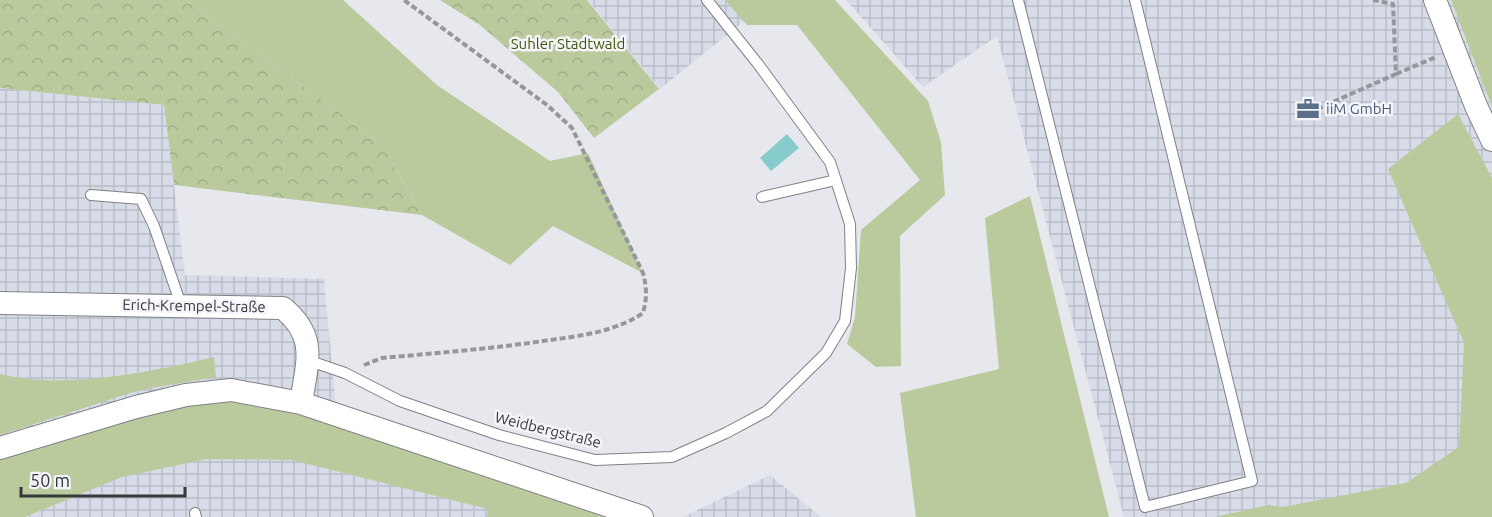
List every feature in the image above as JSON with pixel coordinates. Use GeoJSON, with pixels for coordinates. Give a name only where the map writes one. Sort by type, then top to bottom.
{"type":"FeatureCollection","features":[{"type":"Feature","properties":{"kind":"street"},"geometry":{"type":"LineString","coordinates":[[1436,1],[1492,140]]}},
{"type":"Feature","properties":{"kind":"street","name":"Erich-Krempel-Straße"},"geometry":{"type":"LineString","coordinates":[[0,303],[283,308],[299,321],[307,337],[307,360],[301,403]]}},
{"type":"Feature","properties":{"kind":"street"},"geometry":{"type":"LineString","coordinates":[[0,448],[136,407],[186,395],[231,390],[301,403],[642,517]]}},
{"type":"Feature","properties":{"kind":"lane","name":"Weidbergstraße"},"geometry":{"type":"LineString","coordinates":[[307,360],[345,373],[400,401],[499,435],[595,460],[672,457],[726,433],[767,411],[826,353],[845,321],[851,268],[850,224],[831,162],[758,64],[706,0]]}},
{"type":"Feature","properties":{"kind":"lane"},"geometry":{"type":"LineString","coordinates":[[1018,0],[1145,507],[1252,482],[1135,0]]}},
{"type":"Feature","properties":{"kind":"lane"},"geometry":{"type":"LineString","coordinates":[[762,197],[836,180]]}},
{"type":"Feature","properties":{"kind":"lane"},"geometry":{"type":"LineString","coordinates":[[91,195],[141,199],[154,226],[181,305]]}},
{"type":"Feature","properties":{"kind":"path"},"geometry":{"type":"LineString","coordinates":[[345,373],[382,358],[510,346],[601,333],[632,321],[644,313],[647,300],[643,273],[572,128],[547,105],[404,0]]}},
{"type":"Feature","properties":{"kind":"path"},"geometry":{"type":"LineString","coordinates":[[1373,0],[1393,4],[1396,74]]}},
{"type":"Feature","properties":{"kind":"path"},"geometry":{"type":"LineString","coordinates":[[1317,109],[1454,50]]}},
{"type":"Feature","properties":{"kind":"shaded area"},"geometry":{"type":"Polygon","coordinates":[[[588,0],[770,0],[660,89],[588,0]]]}},
{"type":"Feature","properties":{"kind":"shaded area"},"geometry":{"type":"Polygon","coordinates":[[[846,0],[1451,0],[1492,107],[1492,517],[1124,517],[997,36],[923,87],[846,0]]]}},
{"type":"Feature","properties":{"kind":"shaded area"},"geometry":{"type":"Polygon","coordinates":[[[0,88],[164,105],[185,275],[324,279],[337,419],[620,517],[0,517],[0,88]]]}},
{"type":"Feature","properties":{"kind":"shaded area"},"geometry":{"type":"Polygon","coordinates":[[[770,475],[821,517],[683,517],[770,475]]]}},
{"type":"Feature","properties":{"kind":"green space"},"geometry":{"type":"Polygon","coordinates":[[[0,0],[186,0],[382,144],[422,215],[174,185],[164,105],[0,88],[0,0]]]}},
{"type":"Feature","properties":{"kind":"green space"},"geometry":{"type":"Polygon","coordinates":[[[186,0],[343,0],[437,85],[550,161],[588,153],[643,273],[553,226],[510,265],[422,215],[382,144],[186,0]]]}},
{"type":"Feature","properties":{"kind":"green space","name":"Suhler Stadtwald"},"geometry":{"type":"Polygon","coordinates":[[[440,0],[587,0],[659,89],[594,138],[558,92],[480,25],[440,0]]]}},
{"type":"Feature","properties":{"kind":"green space"},"geometry":{"type":"Polygon","coordinates":[[[725,0],[835,0],[928,101],[941,142],[945,195],[900,236],[901,366],[876,367],[847,344],[855,317],[861,230],[920,180],[797,25],[747,25],[725,0]]]}},
{"type":"Feature","properties":{"kind":"green space"},"geometry":{"type":"Polygon","coordinates":[[[1451,0],[1492,0],[1492,107],[1451,0]]]}},
{"type":"Feature","properties":{"kind":"green space"},"geometry":{"type":"Polygon","coordinates":[[[1458,114],[1492,178],[1492,517],[1215,517],[1268,505],[1283,507],[1406,483],[1459,447],[1464,343],[1388,169],[1458,114]]]}},
{"type":"Feature","properties":{"kind":"green space"},"geometry":{"type":"Polygon","coordinates":[[[1030,196],[1109,517],[916,517],[900,393],[999,369],[985,218],[1030,196]]]}},
{"type":"Feature","properties":{"kind":"green space"},"geometry":{"type":"Polygon","coordinates":[[[214,357],[216,377],[140,390],[0,435],[0,374],[24,378],[79,380],[135,373],[214,357]]]}},
{"type":"Feature","properties":{"kind":"green space"},"geometry":{"type":"Polygon","coordinates":[[[234,398],[311,415],[604,517],[487,517],[488,509],[292,460],[206,459],[122,477],[25,517],[0,517],[0,459],[161,405],[234,398]]]}},
{"type":"Feature","properties":{"kind":"water"},"geometry":{"type":"Polygon","coordinates":[[[787,134],[799,148],[771,171],[760,158],[787,134]]]}},
{"type":"Feature","properties":{"kind":"place","name":"iiM GmbH"},"geometry":{"type":"Point","coordinates":[1308,109]}}]}
